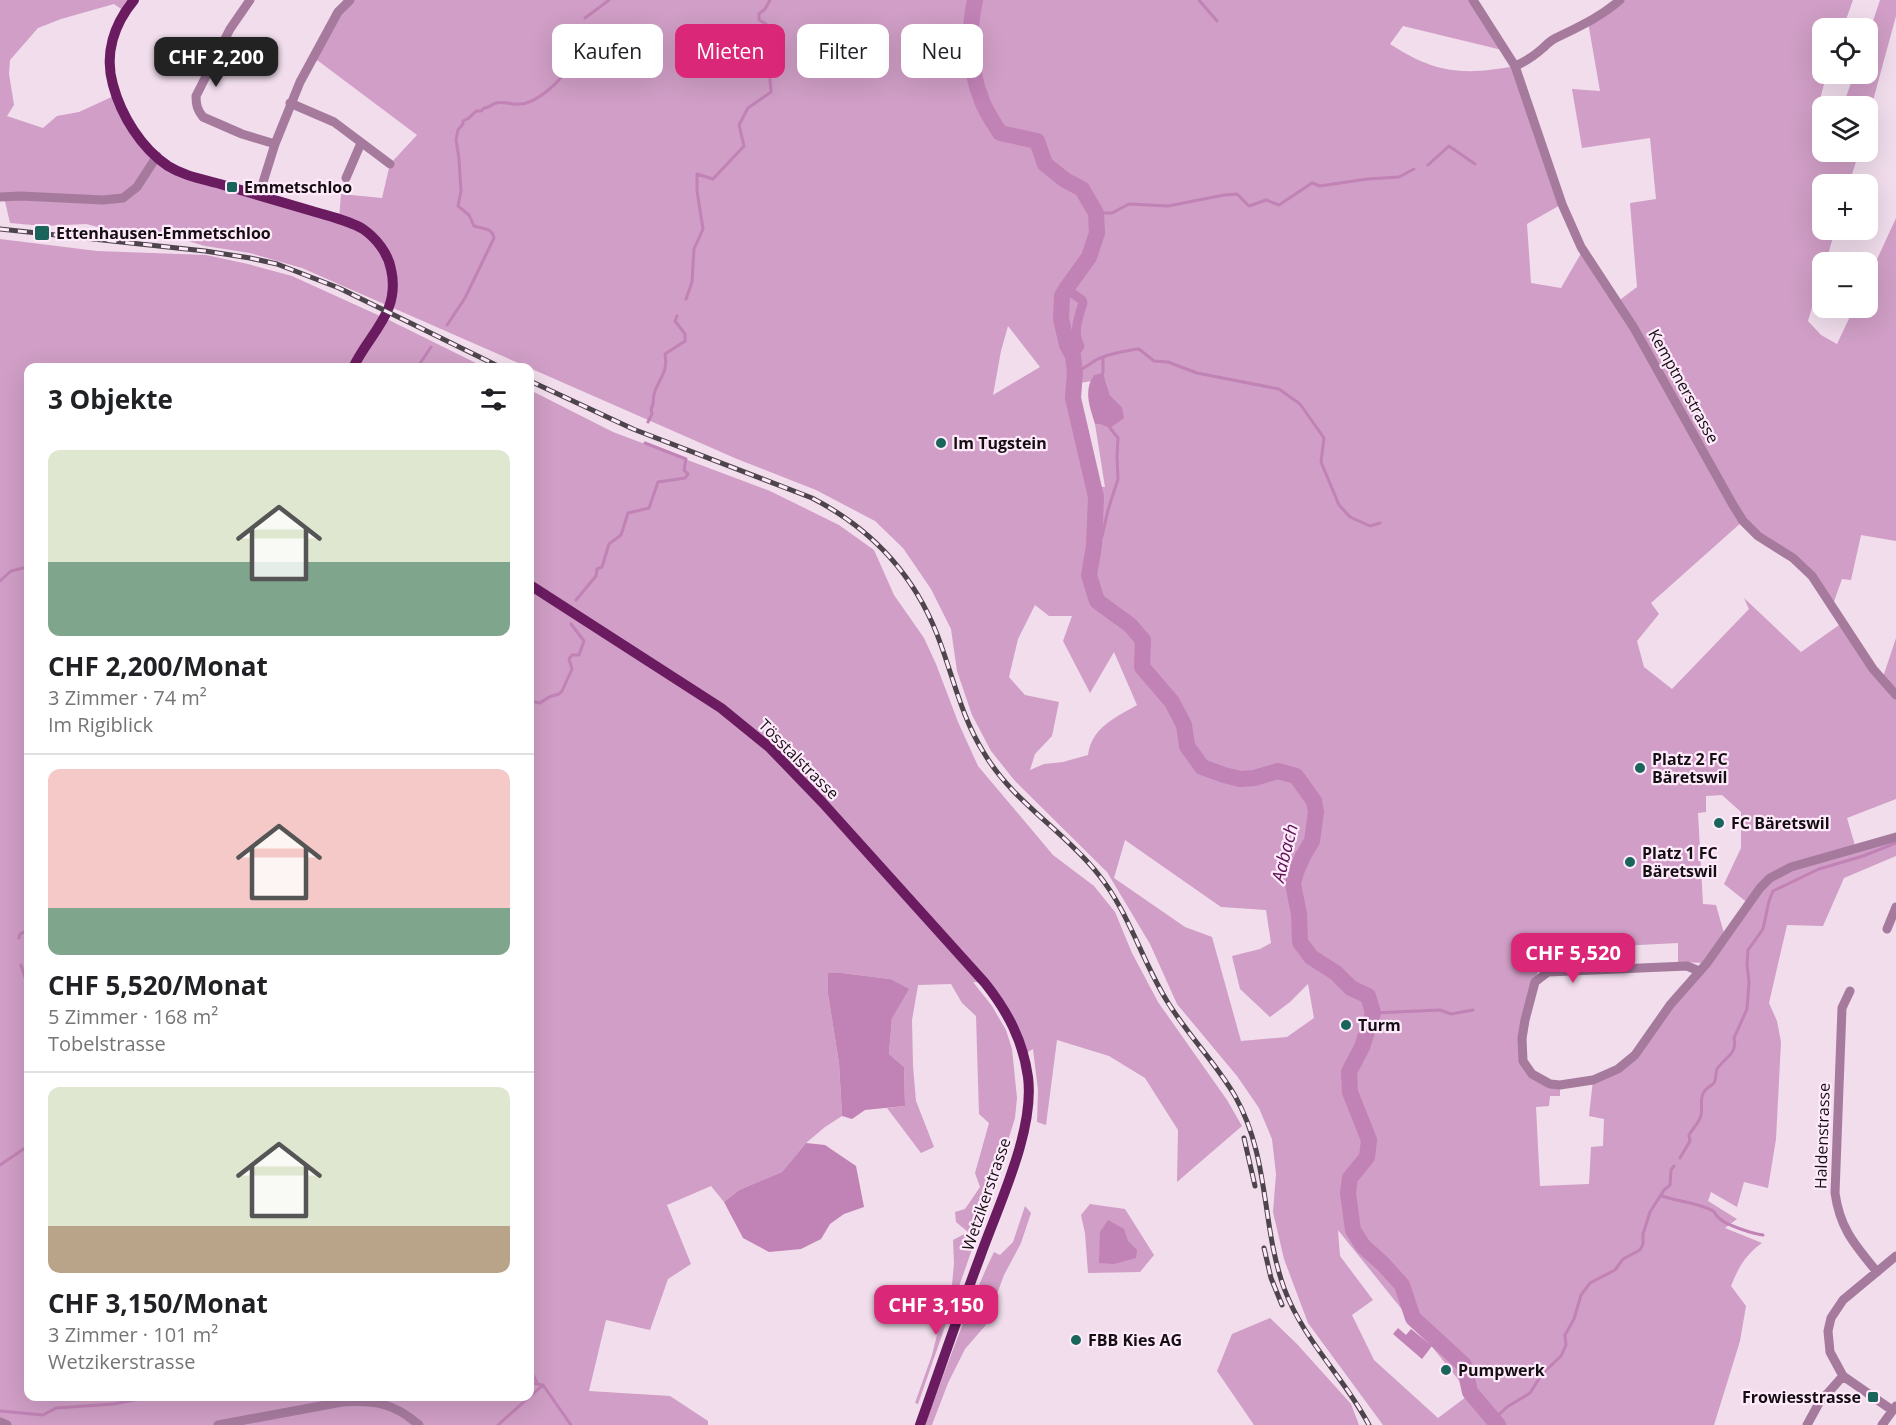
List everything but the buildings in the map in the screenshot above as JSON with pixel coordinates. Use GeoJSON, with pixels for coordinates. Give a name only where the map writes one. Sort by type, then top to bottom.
{"type":"FeatureCollection","features":[{"type":"Feature","properties":{"kind":"main road"},"geometry":{"type":"LineString","coordinates":[[134,0],[121,16],[112,39],[110,65],[112,80],[116,95],[132,126],[157,156],[166,165],[185,174],[356,225],[372,237],[387,257],[392,271],[393,285],[390,307],[382,324],[356,363]]}},
{"type":"Feature","properties":{"kind":"main road","name":"Tösstalstrasse"},"geometry":{"type":"LineString","coordinates":[[534,588],[721,708],[786,762],[891,877],[1002,1005]]}},
{"type":"Feature","properties":{"kind":"main road","name":"Wetzikerstrasse"},"geometry":{"type":"LineString","coordinates":[[920,1425],[1010,1174],[1026,1122],[1029,1098],[1028,1078],[1014,1027],[1002,1005]]}},
{"type":"Feature","properties":{"kind":"street"},"geometry":{"type":"LineString","coordinates":[[250,0],[230,29],[196,96],[196,103],[203,117],[242,134],[275,144]]}},
{"type":"Feature","properties":{"kind":"street"},"geometry":{"type":"LineString","coordinates":[[260,195],[290,103],[338,12],[350,0]]}},
{"type":"Feature","properties":{"kind":"street","name":"Kemptnerstrasse"},"geometry":{"type":"LineString","coordinates":[[1473,0],[1515,66],[1572,229],[1586,257],[1634,328],[1733,506],[1743,521],[1758,536],[1792,558],[1812,576],[1873,669],[1896,695]]}},
{"type":"Feature","properties":{"kind":"street"},"geometry":{"type":"LineString","coordinates":[[1515,66],[1524,62],[1554,39],[1588,22],[1620,0]]}},
{"type":"Feature","properties":{"kind":"street"},"geometry":{"type":"LineString","coordinates":[[290,103],[334,122],[390,164]]}},
{"type":"Feature","properties":{"kind":"street"},"geometry":{"type":"LineString","coordinates":[[346,178],[361,143]]}},
{"type":"Feature","properties":{"kind":"street"},"geometry":{"type":"LineString","coordinates":[[0,197],[103,200],[123,198],[137,187],[157,156]]}},
{"type":"Feature","properties":{"kind":"street"},"geometry":{"type":"LineString","coordinates":[[1699,971],[1687,966],[1548,972],[1535,982],[1522,1038],[1523,1061],[1532,1074],[1550,1084],[1559,1085],[1593,1080],[1618,1069],[1635,1054],[1670,1005],[1699,971],[1725,938],[1760,888],[1770,878],[1791,867],[1896,837]]}},
{"type":"Feature","properties":{"kind":"street"},"geometry":{"type":"LineString","coordinates":[[1887,929],[1896,907]]}},
{"type":"Feature","properties":{"kind":"street","name":"Haldenstrasse"},"geometry":{"type":"LineString","coordinates":[[1850,991],[1842,1008],[1835,1193],[1837,1208],[1846,1233],[1877,1272]]}},
{"type":"Feature","properties":{"kind":"street"},"geometry":{"type":"LineString","coordinates":[[1882,1425],[1894,1408],[1843,1376],[1833,1361],[1828,1331],[1831,1318],[1844,1300],[1896,1256]]}},
{"type":"Feature","properties":{"kind":"street"},"geometry":{"type":"LineString","coordinates":[[1807,1425],[1819,1403],[1843,1376]]}},
{"type":"Feature","properties":{"kind":"street"},"geometry":{"type":"LineString","coordinates":[[218,1425],[342,1402],[363,1401],[388,1405],[405,1413],[419,1425]]}},
{"type":"Feature","properties":{"kind":"street"},"geometry":{"type":"LineString","coordinates":[[0,1422],[6,1425]]}},
{"type":"Feature","properties":{"kind":"shaded area"},"geometry":{"type":"Polygon","coordinates":[[[0,0],[134,0],[124,11],[114,4],[38,28],[10,60],[9,74],[14,105],[7,116],[43,128],[57,116],[79,112],[116,95],[123,112],[166,164],[339,219],[341,194],[382,198],[390,164],[417,135],[313,57],[350,0],[1473,0],[1506,51],[1403,26],[1390,44],[1421,61],[1450,70],[1479,71],[1515,66],[1562,204],[1527,224],[1531,283],[1561,288],[1583,250],[1617,302],[1637,287],[1630,203],[1656,199],[1650,138],[1582,148],[1572,89],[1600,91],[1588,22],[1619,0],[1853,0],[1847,18],[1812,18],[1812,84],[1824,84],[1821,96],[1812,96],[1812,162],[1856,162],[1852,174],[1812,174],[1812,240],[1832,240],[1829,252],[1812,252],[1812,307],[1808,321],[1821,335],[1837,344],[1849,318],[1878,318],[1878,257],[1896,218],[1896,541],[1861,535],[1851,580],[1842,579],[1832,607],[1812,576],[1743,521],[1651,603],[1659,614],[1637,641],[1644,667],[1672,689],[1749,609],[1744,598],[1801,652],[1842,623],[1882,680],[1896,638],[1896,799],[1847,818],[1856,849],[1896,837],[1896,856],[1844,878],[1823,926],[1787,925],[1769,1003],[1777,1021],[1781,1042],[1776,1139],[1768,1188],[1744,1182],[1737,1207],[1711,1192],[1708,1201],[1737,1219],[1725,1228],[1762,1243],[1743,1262],[1731,1286],[1746,1306],[1740,1341],[1714,1425],[1383,1425],[1308,1323],[1284,1259],[1273,1212],[1276,1174],[1272,1139],[1259,1108],[1237,1076],[1177,1004],[1150,944],[1107,872],[1015,781],[991,751],[972,715],[957,671],[951,629],[931,589],[903,548],[875,521],[816,490],[737,459],[534,370],[534,363],[518,363],[302,268],[250,253],[205,246],[161,233],[111,230],[86,224],[43,226],[10,223],[4,197],[0,197],[0,0]],[[1008,326],[993,395],[1040,367],[1008,326]],[[1105,379],[1073,384],[1072,408],[1094,486],[1105,487],[1095,424],[1100,424],[1122,407],[1110,395],[1105,379]],[[1035,605],[1018,639],[1009,677],[1025,695],[1059,702],[1052,736],[1035,754],[1030,770],[1044,764],[1063,762],[1088,755],[1090,745],[1099,730],[1137,705],[1114,652],[1090,693],[1063,641],[1072,616],[1049,616],[1035,605]],[[1722,795],[1706,796],[1706,812],[1698,813],[1703,904],[1716,905],[1725,937],[1749,904],[1724,884],[1741,848],[1741,812],[1722,795]],[[1125,840],[1114,878],[1185,927],[1212,937],[1241,1041],[1287,1037],[1314,1018],[1308,984],[1270,1017],[1240,989],[1232,956],[1260,949],[1271,943],[1266,910],[1221,907],[1125,840]],[[1678,943],[1543,950],[1535,982],[1523,1061],[1550,1084],[1560,1085],[1560,1096],[1550,1096],[1549,1106],[1536,1107],[1540,1186],[1589,1184],[1591,1147],[1603,1146],[1604,1119],[1589,1116],[1593,1080],[1618,1069],[1706,963],[1678,962],[1678,943]],[[1338,1230],[1340,1256],[1373,1300],[1352,1315],[1374,1360],[1438,1418],[1470,1394],[1338,1230]]]}},
{"type":"Feature","properties":{"kind":"shaded area"},"geometry":{"type":"Polygon","coordinates":[[[1880,0],[1896,0],[1896,16],[1878,82],[1878,18],[1874,18],[1880,0]]]}},
{"type":"Feature","properties":{"kind":"shaded area"},"geometry":{"type":"Polygon","coordinates":[[[1851,84],[1878,84],[1874,96],[1846,96],[1851,84]]]}},
{"type":"Feature","properties":{"kind":"shaded area"},"geometry":{"type":"Polygon","coordinates":[[[0,239],[97,251],[206,255],[248,264],[292,276],[476,363],[24,363],[24,1401],[534,1401],[534,392],[613,432],[770,491],[839,525],[874,550],[894,595],[924,638],[978,766],[1053,855],[1094,886],[1115,912],[1132,953],[1158,1002],[1227,1100],[1242,1126],[1177,1182],[1178,1130],[1145,1078],[1109,1056],[1057,1040],[1046,1125],[1037,1122],[1038,1090],[1033,1049],[1023,1055],[985,983],[973,982],[992,1006],[1006,1030],[1012,1049],[1017,1098],[1015,1118],[993,1189],[918,1404],[915,1403],[951,1296],[954,1263],[953,1240],[968,1232],[956,1222],[955,1212],[965,1209],[980,1187],[975,1173],[989,1123],[979,1114],[976,1016],[962,1003],[951,984],[918,985],[912,1020],[916,1101],[934,1147],[921,1153],[887,1108],[905,1106],[904,1067],[889,1054],[892,1018],[890,979],[828,973],[828,994],[839,1063],[842,1116],[806,1143],[782,1172],[739,1190],[724,1202],[711,1186],[667,1205],[691,1264],[668,1279],[650,1330],[606,1320],[589,1391],[670,1396],[708,1421],[708,1425],[0,1425],[0,239]]]}},
{"type":"Feature","properties":{"kind":"shaded area"},"geometry":{"type":"Polygon","coordinates":[[[1103,373],[1110,395],[1122,407],[1124,418],[1110,428],[1095,424],[1088,399],[1089,387],[1094,375],[1103,373]]]}},
{"type":"Feature","properties":{"kind":"shaded area"},"geometry":{"type":"Polygon","coordinates":[[[828,973],[890,979],[909,989],[892,1018],[889,1054],[904,1067],[905,1106],[865,1110],[852,1119],[842,1116],[839,1063],[828,994],[828,973]]]}},
{"type":"Feature","properties":{"kind":"shaded area"},"geometry":{"type":"Polygon","coordinates":[[[806,1143],[825,1145],[856,1166],[864,1207],[844,1214],[830,1224],[821,1239],[801,1249],[769,1252],[743,1238],[724,1202],[739,1190],[782,1172],[806,1143]]]}},
{"type":"Feature","properties":{"kind":"shaded area"},"geometry":{"type":"Polygon","coordinates":[[[1090,1204],[1125,1209],[1154,1255],[1140,1272],[1088,1273],[1085,1233],[1081,1215],[1090,1204]]]}},
{"type":"Feature","properties":{"kind":"shaded area"},"geometry":{"type":"Polygon","coordinates":[[[1025,1206],[1031,1213],[1021,1243],[1004,1275],[985,1326],[965,1349],[948,1383],[932,1425],[925,1425],[984,1273],[994,1252],[1000,1255],[1013,1242],[1025,1206]]]}},
{"type":"Feature","properties":{"kind":"shaded area"},"geometry":{"type":"Polygon","coordinates":[[[1108,1220],[1124,1229],[1128,1241],[1137,1250],[1136,1258],[1114,1264],[1099,1263],[1100,1232],[1108,1220]]]}},
{"type":"Feature","properties":{"kind":"shaded area"},"geometry":{"type":"Polygon","coordinates":[[[1270,1318],[1297,1344],[1351,1404],[1359,1425],[1254,1425],[1217,1371],[1232,1334],[1270,1318]]]}},
{"type":"Feature","properties":{"kind":"shaded area"},"geometry":{"type":"Polygon","coordinates":[[[1398,1328],[1406,1335],[1411,1329],[1432,1346],[1422,1359],[1393,1334],[1398,1328]]]}},
{"type":"Feature","properties":{"kind":"waterway"},"geometry":{"type":"LineString","coordinates":[[585,18],[609,0]]}},
{"type":"Feature","properties":{"kind":"waterway"},"geometry":{"type":"LineString","coordinates":[[686,299],[692,282],[694,249],[703,229],[697,191],[697,174],[713,179],[744,146],[739,125],[748,108],[771,92],[769,69],[774,61],[765,52],[768,35],[766,24],[759,20],[759,14],[770,0]]}},
{"type":"Feature","properties":{"kind":"waterway","name":"Aabach"},"geometry":{"type":"LineString","coordinates":[[975,0],[971,25],[972,64],[978,89],[988,113],[1000,133],[1037,141],[1045,164],[1065,180],[1082,189],[1096,213],[1097,233],[1089,257],[1062,296],[1061,319],[1067,345],[1073,356],[1075,372],[1073,398],[1096,497],[1094,546],[1089,575],[1097,601],[1130,625],[1143,640],[1142,667],[1172,702],[1184,725],[1187,746],[1202,767],[1240,779],[1254,778],[1278,771],[1296,776],[1314,801],[1316,812],[1312,841],[1303,856],[1293,884],[1299,914],[1300,942],[1311,957],[1336,973],[1351,988],[1368,996],[1373,1013],[1362,1047],[1349,1072],[1350,1092],[1369,1140],[1367,1157],[1350,1178],[1348,1193],[1353,1230],[1363,1246],[1402,1285],[1413,1318],[1464,1365],[1470,1392],[1498,1425]]}},
{"type":"Feature","properties":{"kind":"waterway"},"geometry":{"type":"LineString","coordinates":[[1199,0],[1217,21]]}},
{"type":"Feature","properties":{"kind":"waterway"},"geometry":{"type":"LineString","coordinates":[[447,325],[465,298],[494,238],[489,230],[474,226],[469,215],[458,206],[461,191],[456,139],[458,130],[463,121],[476,111],[499,103],[526,103],[547,91],[561,78]]}},
{"type":"Feature","properties":{"kind":"waterway"},"geometry":{"type":"LineString","coordinates":[[1428,165],[1449,146],[1475,164]]}},
{"type":"Feature","properties":{"kind":"waterway"},"geometry":{"type":"LineString","coordinates":[[1096,213],[1112,213],[1129,204],[1168,206],[1237,194],[1249,206],[1266,200],[1279,205],[1312,183],[1320,186],[1399,177],[1414,169]]}},
{"type":"Feature","properties":{"kind":"waterway"},"geometry":{"type":"LineString","coordinates":[[1066,289],[1083,303],[1076,330],[1080,346],[1073,356]]}},
{"type":"Feature","properties":{"kind":"waterway"},"geometry":{"type":"LineString","coordinates":[[648,422],[652,414],[654,394],[665,369],[665,354],[685,341],[685,334],[675,321],[677,316]]}},
{"type":"Feature","properties":{"kind":"waterway"},"geometry":{"type":"LineString","coordinates":[[420,363],[431,347]]}},
{"type":"Feature","properties":{"kind":"waterway"},"geometry":{"type":"LineString","coordinates":[[1075,372],[1105,356],[1139,349],[1154,361],[1168,362],[1197,373],[1279,389],[1300,404],[1324,438],[1321,462],[1339,505],[1350,517],[1370,526],[1380,523]]}},
{"type":"Feature","properties":{"kind":"waterway"},"geometry":{"type":"LineString","coordinates":[[1103,358],[1103,373]]}},
{"type":"Feature","properties":{"kind":"waterway"},"geometry":{"type":"LineString","coordinates":[[1094,546],[1102,536],[1118,479],[1118,438],[1110,428]]}},
{"type":"Feature","properties":{"kind":"waterway"},"geometry":{"type":"LineString","coordinates":[[576,600],[596,576],[597,569],[602,567],[609,544],[621,535],[628,513],[649,508],[658,482],[685,478],[688,474],[684,470],[686,459],[645,443]]}},
{"type":"Feature","properties":{"kind":"waterway"},"geometry":{"type":"LineString","coordinates":[[0,581],[11,571],[24,568]]}},
{"type":"Feature","properties":{"kind":"waterway"},"geometry":{"type":"LineString","coordinates":[[534,702],[540,703],[562,691],[572,669],[569,659],[572,655],[579,655],[584,641],[571,624]]}},
{"type":"Feature","properties":{"kind":"waterway"},"geometry":{"type":"LineString","coordinates":[[1680,1158],[1690,1141],[1689,1135],[1700,1118],[1703,1095],[1706,1089],[1714,1083],[1717,1069],[1734,1048],[1734,1038],[1747,1009],[1748,950],[1763,929],[1773,891],[1819,869],[1896,843]]}},
{"type":"Feature","properties":{"kind":"waterway"},"geometry":{"type":"LineString","coordinates":[[19,938],[24,932]]}},
{"type":"Feature","properties":{"kind":"waterway"},"geometry":{"type":"LineString","coordinates":[[21,965],[24,974]]}},
{"type":"Feature","properties":{"kind":"waterway"},"geometry":{"type":"LineString","coordinates":[[1373,1013],[1440,1010],[1451,1014],[1473,1010]]}},
{"type":"Feature","properties":{"kind":"waterway"},"geometry":{"type":"LineString","coordinates":[[0,1165],[24,1149]]}},
{"type":"Feature","properties":{"kind":"waterway"},"geometry":{"type":"LineString","coordinates":[[1494,1419],[1507,1407],[1530,1393],[1542,1374],[1561,1356],[1566,1345],[1565,1335],[1574,1319],[1581,1295],[1590,1283],[1615,1270],[1623,1259],[1640,1250],[1650,1212],[1664,1190],[1670,1185],[1671,1170],[1674,1166]]}},
{"type":"Feature","properties":{"kind":"waterway"},"geometry":{"type":"LineString","coordinates":[[1662,1196],[1696,1204],[1714,1212],[1722,1221],[1763,1235]]}},
{"type":"Feature","properties":{"kind":"waterway"},"geometry":{"type":"LineString","coordinates":[[534,1377],[538,1384]]}},
{"type":"Feature","properties":{"kind":"waterway"},"geometry":{"type":"LineString","coordinates":[[534,1384],[543,1385],[571,1425]]}},
{"type":"Feature","properties":{"kind":"waterway"},"geometry":{"type":"LineString","coordinates":[[534,1393],[543,1385]]}},
{"type":"Feature","properties":{"kind":"waterway"},"geometry":{"type":"LineString","coordinates":[[0,1411],[43,1415],[56,1408],[129,1401]]}},
{"type":"Feature","properties":{"kind":"waterway"},"geometry":{"type":"LineString","coordinates":[[498,1425],[525,1401]]}},
{"type":"Feature","properties":{"kind":"railway"},"geometry":{"type":"LineString","coordinates":[[0,229],[205,251],[277,264],[339,288],[492,363]]}},
{"type":"Feature","properties":{"kind":"railway"},"geometry":{"type":"LineString","coordinates":[[534,383],[633,429],[812,498],[855,525],[891,559],[920,599],[931,621],[965,714],[984,753],[1009,786],[1070,843],[1109,889],[1167,1001],[1235,1096],[1254,1143],[1272,1240],[1284,1288],[1302,1325],[1369,1425]]}},
{"type":"Feature","properties":{"kind":"railway"},"geometry":{"type":"LineString","coordinates":[[1244,1138],[1255,1186]]}},
{"type":"Feature","properties":{"kind":"railway"},"geometry":{"type":"LineString","coordinates":[[1264,1248],[1271,1278],[1282,1305]]}},
{"type":"Feature","properties":{"kind":"place","name":"Emmetschloo"},"geometry":{"type":"Point","coordinates":[232,187]}},
{"type":"Feature","properties":{"kind":"place","name":"Ettenhausen-Emmetschloo"},"geometry":{"type":"Point","coordinates":[42,233]}},
{"type":"Feature","properties":{"kind":"place","name":"Im Tugstein"},"geometry":{"type":"Point","coordinates":[941,443]}},
{"type":"Feature","properties":{"kind":"place","name":"Platz 2 FC Bäretswil"},"geometry":{"type":"Point","coordinates":[1640,768]}},
{"type":"Feature","properties":{"kind":"place","name":"FC Bäretswil"},"geometry":{"type":"Point","coordinates":[1719,823]}},
{"type":"Feature","properties":{"kind":"place","name":"Platz 1 FC Bäretswil"},"geometry":{"type":"Point","coordinates":[1630,862]}},
{"type":"Feature","properties":{"kind":"place","name":"Turm"},"geometry":{"type":"Point","coordinates":[1346,1025]}},
{"type":"Feature","properties":{"kind":"place","name":"FBB Kies AG"},"geometry":{"type":"Point","coordinates":[1076,1340]}},
{"type":"Feature","properties":{"kind":"place","name":"Pumpwerk"},"geometry":{"type":"Point","coordinates":[1446,1370]}},
{"type":"Feature","properties":{"kind":"place","name":"Frowiesstrasse"},"geometry":{"type":"Point","coordinates":[1873,1397]}}]}
